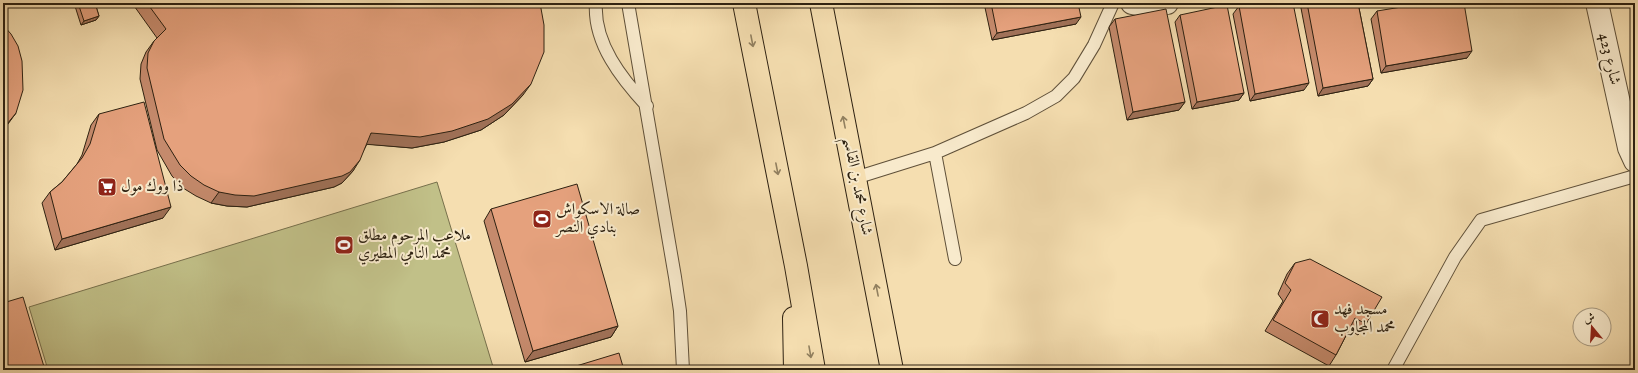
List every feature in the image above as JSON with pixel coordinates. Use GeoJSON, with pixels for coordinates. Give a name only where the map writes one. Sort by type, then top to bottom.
{"type":"FeatureCollection","features":[{"type":"Feature","properties":{"kind":"main road"},"geometry":{"type":"LineString","coordinates":[[744,3],[796,266],[814,370]]}},
{"type":"Feature","properties":{"kind":"main road","name":"شارع محمد بن القاسم"},"geometry":{"type":"LineString","coordinates":[[821,3],[892,370]]}},
{"type":"Feature","properties":{"kind":"main road"},"geometry":{"type":"LineString","coordinates":[[794,370],[796,266]]}},
{"type":"Feature","properties":{"kind":"main road"},"geometry":{"type":"LineString","coordinates":[[882,320],[908,370]]}},
{"type":"Feature","properties":{"kind":"street"},"geometry":{"type":"LineString","coordinates":[[1132,3],[1147,6],[1167,3]]}},
{"type":"Feature","properties":{"kind":"street","name":"شارع 423"},"geometry":{"type":"LineString","coordinates":[[1597,3],[1629,148],[1635,162]]}},
{"type":"Feature","properties":{"kind":"lane"},"geometry":{"type":"LineString","coordinates":[[596,3],[598,25],[603,42],[623,78],[647,106]]}},
{"type":"Feature","properties":{"kind":"lane"},"geometry":{"type":"LineString","coordinates":[[628,3],[647,106],[675,277],[680,318],[683,370]]}},
{"type":"Feature","properties":{"kind":"lane"},"geometry":{"type":"LineString","coordinates":[[855,178],[935,153],[1026,113],[1056,96],[1074,78],[1094,45],[1113,3]]}},
{"type":"Feature","properties":{"kind":"lane"},"geometry":{"type":"LineString","coordinates":[[935,153],[955,259]]}},
{"type":"Feature","properties":{"kind":"lane"},"geometry":{"type":"LineString","coordinates":[[1393,370],[1455,257],[1481,220],[1635,176]]}},
{"type":"Feature","properties":{"kind":"shaded area","name":"ملاعب المرحوم مطلق محمد النامي المطيري"},"geometry":{"type":"Polygon","coordinates":[[[437,182],[494,370],[48,370],[29,307],[437,182]]]}},
{"type":"Feature","properties":{"kind":"building"},"geometry":{"type":"Polygon","coordinates":[[[78,3],[95,3],[99,16],[84,21],[78,3]]]}},
{"type":"Feature","properties":{"kind":"building"},"geometry":{"type":"Polygon","coordinates":[[[147,3],[540,3],[544,25],[544,52],[531,84],[512,104],[488,119],[452,131],[420,137],[371,133],[360,160],[350,172],[342,176],[254,196],[235,195],[219,192],[204,185],[191,176],[180,165],[164,139],[147,68],[148,53],[154,41],[166,29],[147,3]]]}},
{"type":"Feature","properties":{"kind":"building"},"geometry":{"type":"Polygon","coordinates":[[[991,3],[1078,3],[1081,17],[997,33],[991,3]]]}},
{"type":"Feature","properties":{"kind":"building"},"geometry":{"type":"Polygon","coordinates":[[[1255,3],[1293,3],[1309,83],[1255,94],[1239,6],[1255,3]]]}},
{"type":"Feature","properties":{"kind":"building"},"geometry":{"type":"Polygon","coordinates":[[[1307,3],[1358,3],[1373,79],[1323,88],[1307,3]]]}},
{"type":"Feature","properties":{"kind":"building"},"geometry":{"type":"Polygon","coordinates":[[[1426,3],[1464,3],[1472,51],[1386,66],[1377,11],[1426,3]]]}},
{"type":"Feature","properties":{"kind":"building"},"geometry":{"type":"Polygon","coordinates":[[[1227,5],[1244,93],[1197,102],[1180,15],[1227,5]]]}},
{"type":"Feature","properties":{"kind":"building"},"geometry":{"type":"Polygon","coordinates":[[[1166,9],[1185,102],[1133,112],[1115,19],[1166,9]]]}},
{"type":"Feature","properties":{"kind":"building"},"geometry":{"type":"Polygon","coordinates":[[[3,25],[11,34],[18,46],[22,61],[23,90],[16,113],[3,129],[3,25]]]}},
{"type":"Feature","properties":{"kind":"building","name":"ذا ووك مول"},"geometry":{"type":"Polygon","coordinates":[[[144,102],[171,207],[62,239],[50,192],[62,182],[82,158],[90,144],[99,114],[144,102]]]}},
{"type":"Feature","properties":{"kind":"building"},"geometry":{"type":"Polygon","coordinates":[[[577,184],[618,326],[533,351],[491,209],[577,184]]]}},
{"type":"Feature","properties":{"kind":"building","name":"مسجد فهد محمد المجاوب"},"geometry":{"type":"Polygon","coordinates":[[[1310,259],[1382,297],[1366,324],[1355,318],[1336,355],[1273,320],[1291,290],[1285,283],[1295,263],[1310,259]]]}},
{"type":"Feature","properties":{"kind":"building"},"geometry":{"type":"Polygon","coordinates":[[[23,297],[45,370],[3,370],[3,303],[23,297]]]}},
{"type":"Feature","properties":{"kind":"building"},"geometry":{"type":"Polygon","coordinates":[[[619,353],[624,370],[563,370],[619,353]]]}},
{"type":"Feature","properties":{"kind":"place","name":"ذا ووك مول"},"geometry":{"type":"Point","coordinates":[107,187]}},
{"type":"Feature","properties":{"kind":"place","name":"صالة الاسكواش بنادي النصر"},"geometry":{"type":"Point","coordinates":[542,219]}},
{"type":"Feature","properties":{"kind":"place","name":"ملاعب المرحوم مطلق محمد النامي المطيري"},"geometry":{"type":"Point","coordinates":[344,245]}},
{"type":"Feature","properties":{"kind":"place","name":"مسجد فهد محمد المجاوب"},"geometry":{"type":"Point","coordinates":[1320,319]}}]}
